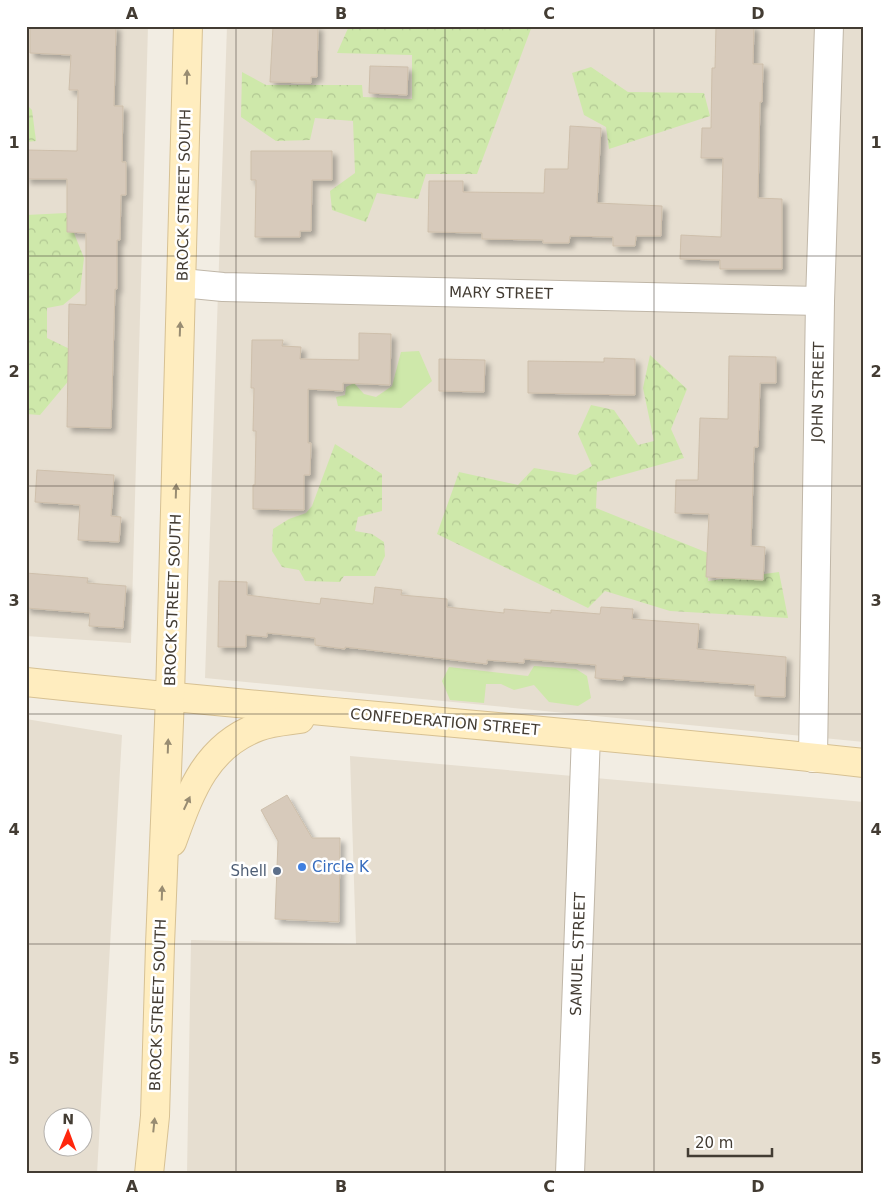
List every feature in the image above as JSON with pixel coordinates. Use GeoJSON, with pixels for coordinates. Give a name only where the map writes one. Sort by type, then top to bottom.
{"type":"FeatureCollection","features":[{"type":"Feature","properties":{"kind":"main road","name":"BROCK STREET SOUTH"},"geometry":{"type":"LineString","coordinates":[[149,1174],[155,1116],[170,697],[188,26]]}},
{"type":"Feature","properties":{"kind":"main road","name":"CONFEDERATION STREET"},"geometry":{"type":"LineString","coordinates":[[26,682],[864,763]]}},
{"type":"Feature","properties":{"kind":"main road"},"geometry":{"type":"LineString","coordinates":[[163,865],[186,804],[209,762],[222,747],[240,735],[260,726],[305,718],[348,714]]}},
{"type":"Feature","properties":{"kind":"street","name":"JOHN STREET"},"geometry":{"type":"LineString","coordinates":[[813,758],[820,301],[829,26]]}},
{"type":"Feature","properties":{"kind":"street","name":"MARY STREET"},"geometry":{"type":"LineString","coordinates":[[182,283],[223,287],[820,301]]}},
{"type":"Feature","properties":{"kind":"street","name":"SAMUEL STREET"},"geometry":{"type":"LineString","coordinates":[[570,1174],[586,735]]}},
{"type":"Feature","properties":{"kind":"shaded area"},"geometry":{"type":"Polygon","coordinates":[[[26,26],[148,26],[131,643],[26,636],[26,26]]]}},
{"type":"Feature","properties":{"kind":"shaded area"},"geometry":{"type":"Polygon","coordinates":[[[227,26],[864,26],[864,742],[205,678],[227,26]]]}},
{"type":"Feature","properties":{"kind":"shaded area"},"geometry":{"type":"Polygon","coordinates":[[[26,719],[122,735],[97,1174],[47,1174],[26,1171],[26,719]]]}},
{"type":"Feature","properties":{"kind":"shaded area"},"geometry":{"type":"Polygon","coordinates":[[[350,756],[864,802],[864,1174],[187,1174],[191,940],[356,944],[350,756]]]}},
{"type":"Feature","properties":{"kind":"green space"},"geometry":{"type":"Polygon","coordinates":[[[349,26],[532,26],[477,174],[426,174],[418,199],[377,193],[366,222],[332,210],[330,191],[355,173],[353,121],[315,118],[310,140],[276,141],[241,117],[242,72],[266,85],[362,85],[363,97],[412,99],[412,55],[337,53],[349,26]]]}},
{"type":"Feature","properties":{"kind":"green space"},"geometry":{"type":"Polygon","coordinates":[[[591,67],[628,92],[704,93],[710,116],[609,149],[606,127],[584,115],[572,73],[591,67]]]}},
{"type":"Feature","properties":{"kind":"green space"},"geometry":{"type":"Polygon","coordinates":[[[26,104],[32,110],[36,141],[26,142],[26,104]]]}},
{"type":"Feature","properties":{"kind":"green space"},"geometry":{"type":"Polygon","coordinates":[[[66,213],[84,258],[80,291],[63,305],[47,308],[47,338],[78,353],[76,372],[40,415],[26,414],[26,215],[66,213]]]}},
{"type":"Feature","properties":{"kind":"green space"},"geometry":{"type":"Polygon","coordinates":[[[419,351],[432,381],[401,408],[338,406],[336,397],[345,395],[346,387],[354,383],[364,394],[376,397],[392,386],[401,352],[419,351]]]}},
{"type":"Feature","properties":{"kind":"green space"},"geometry":{"type":"Polygon","coordinates":[[[650,355],[687,389],[671,429],[684,458],[597,482],[596,508],[708,553],[708,581],[779,572],[788,618],[670,611],[605,591],[588,608],[437,534],[459,472],[518,485],[534,468],[576,475],[592,466],[578,434],[591,405],[614,410],[638,445],[654,441],[643,388],[650,355]]]}},
{"type":"Feature","properties":{"kind":"green space"},"geometry":{"type":"Polygon","coordinates":[[[335,444],[382,474],[382,511],[358,517],[355,531],[372,534],[384,542],[385,556],[375,576],[344,576],[340,582],[305,581],[299,570],[282,567],[272,551],[273,529],[289,519],[306,513],[312,506],[335,444]]]}},
{"type":"Feature","properties":{"kind":"green space"},"geometry":{"type":"Polygon","coordinates":[[[534,666],[576,669],[587,676],[591,698],[578,706],[549,702],[534,685],[514,690],[501,684],[486,684],[484,703],[450,700],[442,681],[449,667],[528,676],[534,666]]]}},
{"type":"Feature","properties":{"kind":"building"},"geometry":{"type":"Polygon","coordinates":[[[41,26],[116,26],[114,106],[123,106],[122,162],[126,162],[126,195],[121,195],[120,240],[117,240],[117,289],[115,289],[111,428],[67,427],[69,304],[86,305],[86,233],[67,232],[67,179],[26,179],[26,150],[77,151],[78,90],[69,90],[71,55],[30,53],[30,27],[41,28],[41,26]]]}},
{"type":"Feature","properties":{"kind":"building"},"geometry":{"type":"Polygon","coordinates":[[[273,26],[318,26],[317,77],[311,77],[311,83],[270,82],[273,26]]]}},
{"type":"Feature","properties":{"kind":"building"},"geometry":{"type":"Polygon","coordinates":[[[716,26],[754,26],[753,64],[763,64],[762,102],[760,102],[758,198],[782,199],[782,269],[720,269],[720,260],[680,259],[681,235],[721,237],[723,158],[701,158],[702,128],[711,128],[712,68],[715,68],[716,26]]]}},
{"type":"Feature","properties":{"kind":"building"},"geometry":{"type":"Polygon","coordinates":[[[370,66],[408,67],[407,95],[369,93],[370,66]]]}},
{"type":"Feature","properties":{"kind":"building"},"geometry":{"type":"Polygon","coordinates":[[[570,126],[601,128],[597,203],[662,206],[661,236],[636,236],[635,246],[613,246],[613,237],[570,236],[569,243],[543,243],[543,240],[482,239],[482,233],[428,232],[429,181],[463,181],[463,192],[544,193],[545,169],[568,169],[570,126]]]}},
{"type":"Feature","properties":{"kind":"building"},"geometry":{"type":"Polygon","coordinates":[[[251,151],[332,151],[332,180],[312,180],[311,231],[300,231],[300,237],[255,237],[256,180],[251,180],[251,151]]]}},
{"type":"Feature","properties":{"kind":"building"},"geometry":{"type":"Polygon","coordinates":[[[359,333],[391,334],[390,385],[343,383],[343,391],[308,389],[308,443],[311,443],[310,475],[304,475],[304,510],[253,509],[256,431],[253,431],[254,388],[251,388],[252,340],[283,340],[282,346],[301,347],[300,359],[359,360],[359,333]]]}},
{"type":"Feature","properties":{"kind":"building"},"geometry":{"type":"Polygon","coordinates":[[[729,356],[776,357],[776,383],[760,383],[758,447],[754,447],[751,546],[765,547],[763,580],[706,577],[709,514],[675,513],[676,480],[698,480],[700,418],[728,419],[729,356]]]}},
{"type":"Feature","properties":{"kind":"building"},"geometry":{"type":"Polygon","coordinates":[[[604,358],[635,359],[635,395],[528,393],[528,361],[604,362],[604,358]]]}},
{"type":"Feature","properties":{"kind":"building"},"geometry":{"type":"Polygon","coordinates":[[[439,359],[485,360],[484,392],[439,391],[439,359]]]}},
{"type":"Feature","properties":{"kind":"building"},"geometry":{"type":"Polygon","coordinates":[[[37,470],[114,475],[111,516],[121,517],[119,542],[78,540],[80,505],[35,502],[37,470]]]}},
{"type":"Feature","properties":{"kind":"building"},"geometry":{"type":"Polygon","coordinates":[[[26,573],[88,578],[87,583],[126,586],[123,628],[89,626],[90,613],[26,608],[26,573]]]}},
{"type":"Feature","properties":{"kind":"building"},"geometry":{"type":"Polygon","coordinates":[[[219,581],[247,582],[247,595],[320,604],[321,598],[373,604],[375,587],[402,590],[401,595],[447,599],[447,607],[504,613],[504,609],[551,613],[551,610],[600,614],[601,607],[633,609],[632,619],[699,624],[697,649],[786,657],[785,697],[755,696],[755,685],[623,676],[623,680],[595,678],[596,665],[524,659],[524,663],[487,660],[487,664],[315,645],[315,638],[267,633],[267,637],[246,635],[246,647],[218,647],[219,581]]]}},
{"type":"Feature","properties":{"kind":"building"},"geometry":{"type":"Polygon","coordinates":[[[287,795],[312,838],[340,838],[339,922],[275,919],[278,841],[261,810],[287,795]]]}},
{"type":"Feature","properties":{"kind":"place","name":"Circle K"},"geometry":{"type":"Point","coordinates":[302,867]}},
{"type":"Feature","properties":{"kind":"place","name":"Shell"},"geometry":{"type":"Point","coordinates":[277,871]}}]}
